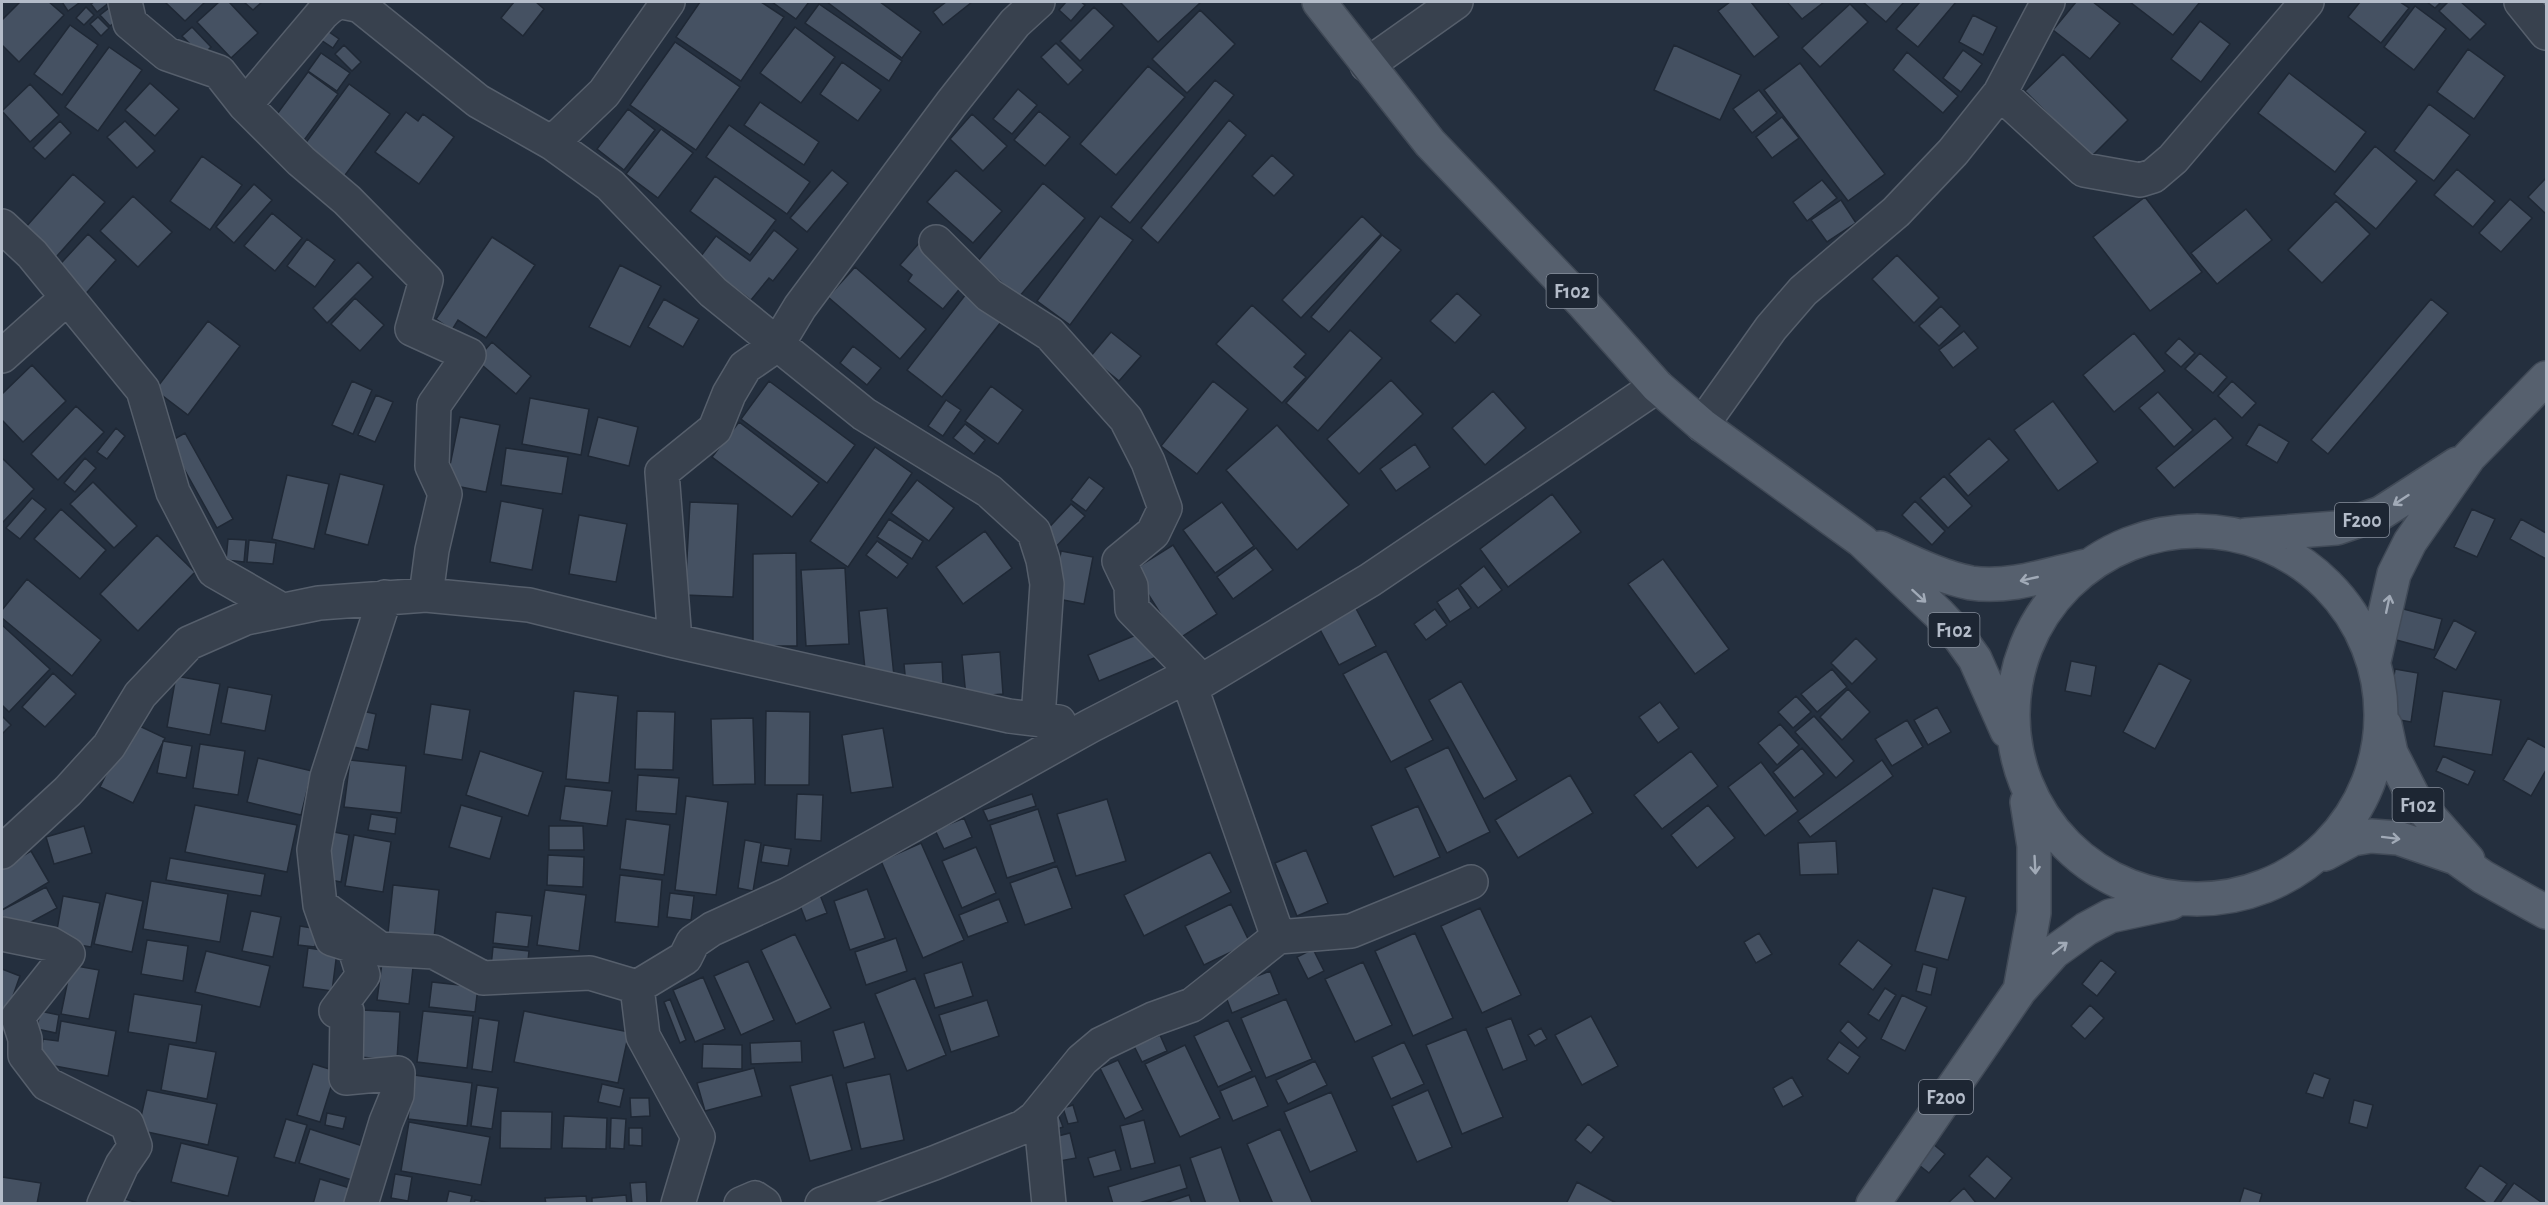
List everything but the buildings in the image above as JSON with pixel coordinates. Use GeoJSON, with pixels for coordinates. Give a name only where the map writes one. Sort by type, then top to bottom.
{"type":"FeatureCollection","features":[{"type":"Feature","properties":{"kind":"main road","name":"F102"},"geometry":{"type":"LineString","coordinates":[[1319,2],[1430,143],[1582,302],[1657,386],[1702,425],[1862,541],[1955,631],[1975,659],[2013,745]]}},
{"type":"Feature","properties":{"kind":"main road","name":"F200"},"geometry":{"type":"LineString","coordinates":[[2374,661],[2394,574],[2410,542],[2469,457],[2547,378]]}},
{"type":"Feature","properties":{"kind":"main road","name":"F200"},"geometry":{"type":"LineString","coordinates":[[2239,535],[2337,528],[2381,513],[2469,457]]}},
{"type":"Feature","properties":{"kind":"main road"},"geometry":{"type":"LineString","coordinates":[[2186,530],[2239,535],[2298,560],[2345,604],[2374,661],[2383,715],[2379,755],[2366,793],[2344,828],[2316,857],[2288,876],[2256,890],[2223,898],[2188,900],[2137,890],[2090,866],[2052,831],[2025,786],[2013,745],[2012,694],[2025,645],[2050,601],[2086,566],[2133,541],[2186,530]]}},
{"type":"Feature","properties":{"kind":"main road","name":"F102"},"geometry":{"type":"LineString","coordinates":[[1862,541],[1943,575],[1972,583],[2018,581],[2086,566]]}},
{"type":"Feature","properties":{"kind":"main road","name":"F102"},"geometry":{"type":"LineString","coordinates":[[2383,715],[2391,753],[2415,801],[2448,834],[2483,877]]}},
{"type":"Feature","properties":{"kind":"main road","name":"F200"},"geometry":{"type":"LineString","coordinates":[[2019,990],[2034,913],[2035,891],[2034,846],[2025,786]]}},
{"type":"Feature","properties":{"kind":"main road","name":"F102"},"geometry":{"type":"LineString","coordinates":[[2316,857],[2353,839],[2371,836],[2398,838],[2456,858],[2483,877],[2547,912]]}},
{"type":"Feature","properties":{"kind":"main road","name":"F200"},"geometry":{"type":"LineString","coordinates":[[1873,1203],[2019,990],[2054,952],[2086,929],[2110,916],[2188,900]]}},
{"type":"Feature","properties":{"kind":"street"},"geometry":{"type":"LineString","coordinates":[[125,2],[130,22],[167,54],[219,72],[245,105],[300,161],[347,200],[426,280],[412,329],[470,355],[434,405],[432,466],[445,494],[432,550],[426,595]]}},
{"type":"Feature","properties":{"kind":"street"},"geometry":{"type":"LineString","coordinates":[[245,105],[322,14],[334,3],[345,2],[360,6],[478,101],[552,143],[610,185],[713,292],[777,345],[864,414],[989,491],[1034,532],[1043,560],[1047,584],[1038,720]]}},
{"type":"Feature","properties":{"kind":"street"},"geometry":{"type":"LineString","coordinates":[[552,143],[604,93],[668,2]]}},
{"type":"Feature","properties":{"kind":"street"},"geometry":{"type":"LineString","coordinates":[[675,641],[662,472],[715,429],[729,394],[745,367],[777,345],[800,307],[951,104],[1015,23],[1038,2]]}},
{"type":"Feature","properties":{"kind":"street"},"geometry":{"type":"LineString","coordinates":[[1367,65],[1456,2]]}},
{"type":"Feature","properties":{"kind":"street"},"geometry":{"type":"LineString","coordinates":[[1702,425],[1771,328],[1803,291],[1896,212],[1953,152],[2000,93],[2048,2]]}},
{"type":"Feature","properties":{"kind":"street"},"geometry":{"type":"LineString","coordinates":[[2000,93],[2085,170],[2140,180],[2153,176],[2173,159],[2307,2]]}},
{"type":"Feature","properties":{"kind":"street"},"geometry":{"type":"LineString","coordinates":[[2521,2],[2547,33]]}},
{"type":"Feature","properties":{"kind":"street"},"geometry":{"type":"LineString","coordinates":[[2,225],[32,254],[143,390],[173,492],[214,571],[282,610]]}},
{"type":"Feature","properties":{"kind":"street"},"geometry":{"type":"LineString","coordinates":[[936,242],[989,295],[1050,334],[1126,419],[1148,462],[1165,508],[1153,532],[1119,561],[1131,586],[1132,609],[1194,678],[1278,937]]}},
{"type":"Feature","properties":{"kind":"street"},"geometry":{"type":"LineString","coordinates":[[2,356],[67,298]]}},
{"type":"Feature","properties":{"kind":"street"},"geometry":{"type":"LineString","coordinates":[[320,905],[380,949],[434,952],[483,978],[590,973],[636,987],[685,958],[693,942],[711,929],[789,894],[1090,726],[1194,678],[1370,580],[1657,386]]}},
{"type":"Feature","properties":{"kind":"street"},"geometry":{"type":"LineString","coordinates":[[2,852],[68,791],[109,746],[140,695],[189,643],[246,618],[319,603],[426,595],[529,605],[675,641],[1009,716],[1090,726]]}},
{"type":"Feature","properties":{"kind":"street"},"geometry":{"type":"LineString","coordinates":[[361,1203],[386,1122],[398,1095],[398,1073],[346,1078],[347,1011],[336,1011],[363,975],[354,946],[332,939],[320,905],[314,850],[327,777],[385,597]]}},
{"type":"Feature","properties":{"kind":"street"},"geometry":{"type":"LineString","coordinates":[[822,1203],[934,1163],[1023,1127],[1040,1112],[1082,1060],[1101,1044],[1153,1019],[1192,1005],[1278,937],[1351,931],[1471,882]]}},
{"type":"Feature","properties":{"kind":"street"},"geometry":{"type":"LineString","coordinates":[[2,934],[51,944],[68,954],[18,1017],[25,1039],[25,1055],[47,1084],[127,1124],[135,1146],[122,1165],[104,1203]]}},
{"type":"Feature","properties":{"kind":"street"},"geometry":{"type":"LineString","coordinates":[[636,987],[643,1036],[698,1137],[678,1203]]}},
{"type":"Feature","properties":{"kind":"street"},"geometry":{"type":"LineString","coordinates":[[1040,1112],[1050,1203]]}},
{"type":"Feature","properties":{"kind":"street"},"geometry":{"type":"LineString","coordinates":[[741,1203],[755,1198],[764,1203]]}}]}
